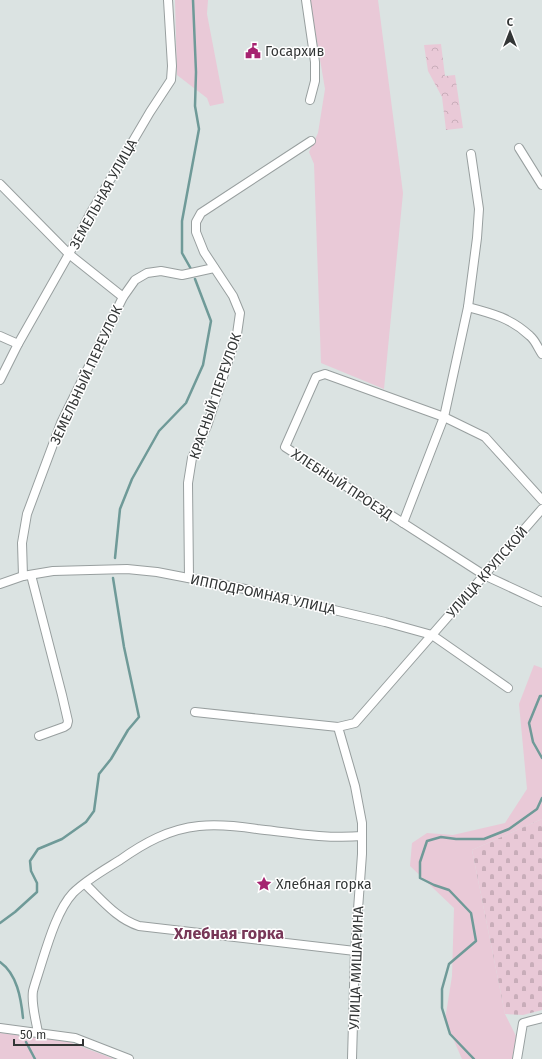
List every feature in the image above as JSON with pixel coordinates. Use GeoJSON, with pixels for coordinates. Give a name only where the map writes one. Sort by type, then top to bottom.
{"type":"FeatureCollection","features":[{"type":"Feature","properties":{"kind":"street","name":"ЗЕМЕЛЬНАЯ УЛИЦА"},"geometry":{"type":"LineString","coordinates":[[0,380],[18,344],[94,207],[150,112],[171,80],[172,66],[168,0]]}},
{"type":"Feature","properties":{"kind":"street"},"geometry":{"type":"LineString","coordinates":[[306,0],[315,62],[315,81],[310,100]]}},
{"type":"Feature","properties":{"kind":"street","name":"КРАСНЫЙ ПЕРЕУЛОК"},"geometry":{"type":"LineString","coordinates":[[189,578],[188,483],[192,458],[210,419],[237,334],[240,313],[233,296],[204,252],[196,232],[196,222],[201,213],[311,142]]}},
{"type":"Feature","properties":{"kind":"street"},"geometry":{"type":"LineString","coordinates":[[519,148],[542,185]]}},
{"type":"Feature","properties":{"kind":"street"},"geometry":{"type":"LineString","coordinates":[[403,523],[444,417],[468,307],[477,238],[479,209],[471,154]]}},
{"type":"Feature","properties":{"kind":"street"},"geometry":{"type":"LineString","coordinates":[[0,184],[69,254],[123,297]]}},
{"type":"Feature","properties":{"kind":"street","name":"ЗЕМЕЛЬНЫЙ ПЕРЕУЛОК"},"geometry":{"type":"LineString","coordinates":[[39,736],[64,727],[67,725],[68,721],[60,687],[27,576],[22,543],[27,514],[61,423],[123,297],[135,280],[147,273],[161,271],[182,275],[214,268]]}},
{"type":"Feature","properties":{"kind":"street"},"geometry":{"type":"LineString","coordinates":[[468,307],[507,319],[530,336],[542,354]]}},
{"type":"Feature","properties":{"kind":"street"},"geometry":{"type":"LineString","coordinates":[[0,336],[18,344]]}},
{"type":"Feature","properties":{"kind":"street","name":"ХЛЕБНЫЙ ПРОЕЗД"},"geometry":{"type":"LineString","coordinates":[[444,417],[325,374],[316,377],[285,447],[484,575],[542,602]]}},
{"type":"Feature","properties":{"kind":"street"},"geometry":{"type":"LineString","coordinates":[[444,417],[486,437],[542,500]]}},
{"type":"Feature","properties":{"kind":"street","name":"УЛИЦА КРУПСКОЙ"},"geometry":{"type":"LineString","coordinates":[[432,635],[542,509]]}},
{"type":"Feature","properties":{"kind":"street","name":"ИППОДРОМНАЯ УЛИЦА"},"geometry":{"type":"LineString","coordinates":[[0,584],[27,576],[53,571],[127,569],[157,572],[245,588],[432,635],[508,688]]}},
{"type":"Feature","properties":{"kind":"street"},"geometry":{"type":"LineString","coordinates":[[195,712],[338,727],[355,722],[432,635]]}},
{"type":"Feature","properties":{"kind":"street","name":"УЛИЦА МИШАРИНА"},"geometry":{"type":"LineString","coordinates":[[338,727],[355,786],[362,823],[362,854],[355,951],[352,1059]]}},
{"type":"Feature","properties":{"kind":"street"},"geometry":{"type":"LineString","coordinates":[[35,1032],[33,991],[47,946],[64,905],[73,893],[133,850],[155,838],[176,830],[199,826],[224,825],[323,837],[342,838],[362,836]]}},
{"type":"Feature","properties":{"kind":"street"},"geometry":{"type":"LineString","coordinates":[[85,884],[121,918],[139,926],[355,951]]}},
{"type":"Feature","properties":{"kind":"street"},"geometry":{"type":"LineString","coordinates":[[517,1059],[523,1023],[542,1018]]}},
{"type":"Feature","properties":{"kind":"street"},"geometry":{"type":"LineString","coordinates":[[2,1029],[75,1038],[129,1059]]}},
{"type":"Feature","properties":{"kind":"green space"},"geometry":{"type":"Polygon","coordinates":[[[175,0],[208,0],[207,14],[224,103],[210,106],[207,98],[177,75],[175,0]]]}},
{"type":"Feature","properties":{"kind":"green space"},"geometry":{"type":"Polygon","coordinates":[[[310,0],[378,0],[403,193],[384,389],[321,363],[314,164],[309,152],[318,133],[325,89],[310,0]]]}},
{"type":"Feature","properties":{"kind":"green space"},"geometry":{"type":"Polygon","coordinates":[[[441,44],[445,76],[455,75],[463,128],[446,130],[442,97],[428,71],[424,45],[441,44]]]}},
{"type":"Feature","properties":{"kind":"green space"},"geometry":{"type":"Polygon","coordinates":[[[534,665],[542,668],[542,819],[472,850],[505,1014],[516,1036],[512,1059],[462,1059],[445,1020],[452,976],[454,908],[410,866],[412,843],[427,833],[453,835],[505,823],[527,789],[519,704],[534,665]]]}},
{"type":"Feature","properties":{"kind":"green space"},"geometry":{"type":"Polygon","coordinates":[[[542,819],[542,1010],[523,1015],[505,1014],[472,850],[542,819]]]}},
{"type":"Feature","properties":{"kind":"green space"},"geometry":{"type":"Polygon","coordinates":[[[0,1033],[69,1042],[114,1059],[0,1059],[0,1033]]]}},
{"type":"Feature","properties":{"kind":"waterway"},"geometry":{"type":"LineString","coordinates":[[191,269],[182,253],[182,221],[199,129],[195,106],[196,72],[193,0]]}},
{"type":"Feature","properties":{"kind":"waterway"},"geometry":{"type":"LineString","coordinates":[[115,558],[120,509],[132,479],[159,431],[186,403],[203,365],[211,321],[195,279]]}},
{"type":"Feature","properties":{"kind":"waterway"},"geometry":{"type":"LineString","coordinates":[[0,923],[15,912],[37,892],[37,883],[31,871],[30,861],[38,849],[62,839],[86,822],[94,811],[99,774],[111,759],[128,730],[139,717],[124,647],[113,578]]}},
{"type":"Feature","properties":{"kind":"waterway"},"geometry":{"type":"LineString","coordinates":[[542,696],[540,696],[529,723],[533,742],[542,758]]}},
{"type":"Feature","properties":{"kind":"waterway"},"geometry":{"type":"LineString","coordinates":[[474,1059],[450,1034],[442,1008],[442,989],[449,964],[476,941],[471,913],[449,890],[420,878],[420,862],[427,841],[441,837],[456,839],[484,839],[509,829],[537,809],[542,798]]}},
{"type":"Feature","properties":{"kind":"waterway"},"geometry":{"type":"LineString","coordinates":[[0,962],[6,967],[17,987],[23,1018]]}},
{"type":"Feature","properties":{"kind":"waterway"},"geometry":{"type":"LineString","coordinates":[[26,1042],[35,1059]]}},
{"type":"Feature","properties":{"kind":"place","name":"Госархив"},"geometry":{"type":"Point","coordinates":[253,51]}},
{"type":"Feature","properties":{"kind":"place","name":"Хлебная горка"},"geometry":{"type":"Point","coordinates":[264,884]}},
{"type":"Feature","properties":{"kind":"district","name":"Хлебная горка"},"geometry":{"type":"Point","coordinates":[229,933]}}]}
